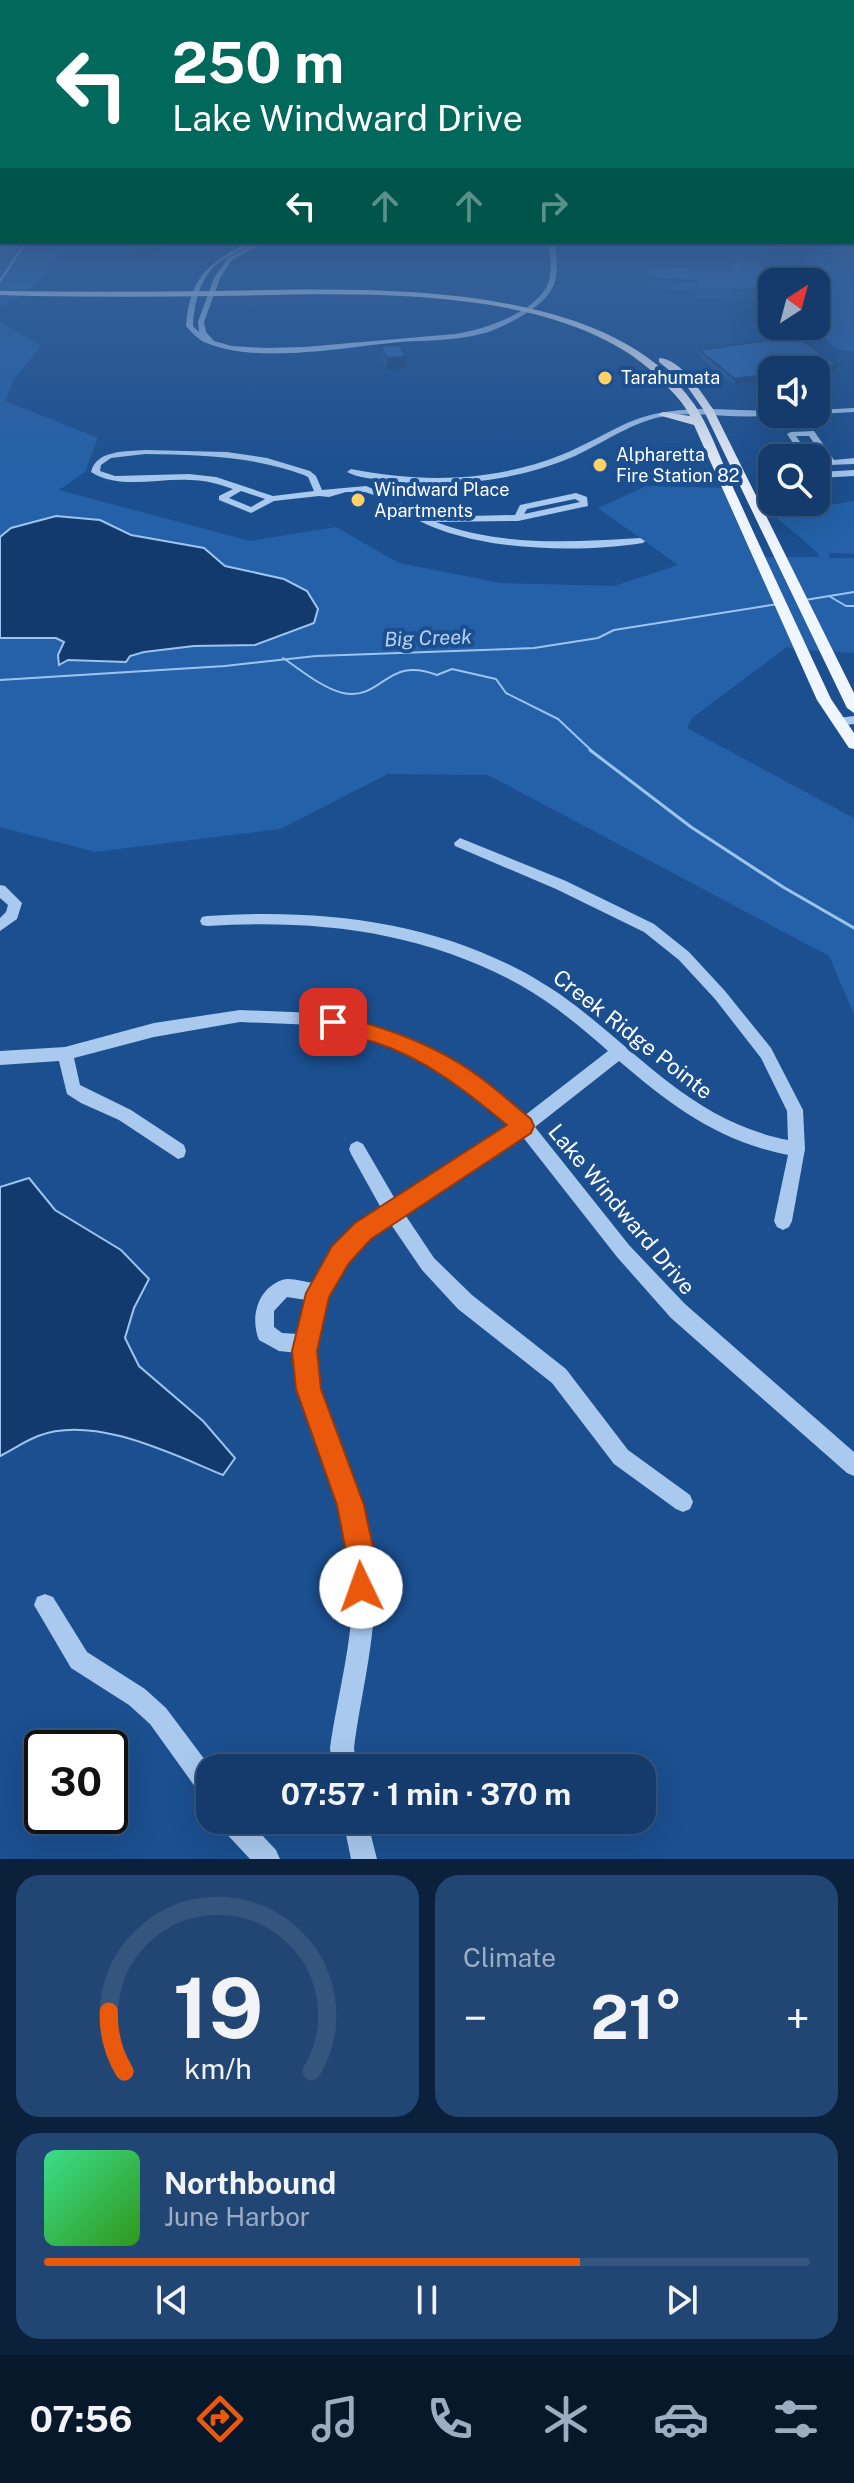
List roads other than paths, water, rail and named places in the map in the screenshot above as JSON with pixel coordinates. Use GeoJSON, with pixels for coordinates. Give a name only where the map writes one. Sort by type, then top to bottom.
{"type":"FeatureCollection","features":[{"type":"Feature","properties":{"kind":"main road"},"geometry":{"type":"LineString","coordinates":[[543,314],[610,339],[655,368],[684,396],[838,722],[854,744]]}},
{"type":"Feature","properties":{"kind":"main road"},"geometry":{"type":"LineString","coordinates":[[552,314],[590,323],[648,351],[687,380],[709,411],[854,708]]}},
{"type":"Feature","properties":{"kind":"main road"},"geometry":{"type":"LineString","coordinates":[[664,412],[679,405],[684,396]]}},
{"type":"Feature","properties":{"kind":"main road"},"geometry":{"type":"LineString","coordinates":[[664,412],[683,417],[695,415]]}},
{"type":"Feature","properties":{"kind":"street"},"geometry":{"type":"LineString","coordinates":[[187,314],[188,329],[198,337],[252,351],[465,333],[492,329],[511,314]]}},
{"type":"Feature","properties":{"kind":"street"},"geometry":{"type":"LineString","coordinates":[[205,314],[201,327],[214,343]]}},
{"type":"Feature","properties":{"kind":"street"},"geometry":{"type":"LineString","coordinates":[[830,410],[854,409]]}},
{"type":"Feature","properties":{"kind":"street"},"geometry":{"type":"LineString","coordinates":[[351,472],[423,482],[475,479],[560,459],[608,433],[664,412],[695,415],[709,411],[758,410]]}},
{"type":"Feature","properties":{"kind":"street"},"geometry":{"type":"LineString","coordinates":[[798,444],[791,434],[811,433],[819,444]]}},
{"type":"Feature","properties":{"kind":"street"},"geometry":{"type":"LineString","coordinates":[[272,499],[216,480],[189,477],[114,479],[100,475],[95,468],[102,459],[119,453],[237,455],[307,473],[312,476],[319,493]]}},
{"type":"Feature","properties":{"kind":"street"},"geometry":{"type":"LineString","coordinates":[[830,460],[832,463],[854,461]]}},
{"type":"Feature","properties":{"kind":"street"},"geometry":{"type":"LineString","coordinates":[[830,474],[854,473]]}},
{"type":"Feature","properties":{"kind":"street"},"geometry":{"type":"LineString","coordinates":[[366,489],[378,478]]}},
{"type":"Feature","properties":{"kind":"street"},"geometry":{"type":"LineString","coordinates":[[241,488],[222,498],[251,510],[272,499],[366,489],[393,501],[419,519],[472,538],[502,543],[640,541]]}},
{"type":"Feature","properties":{"kind":"street"},"geometry":{"type":"LineString","coordinates":[[419,519],[518,518],[585,504],[584,499],[576,496],[523,507],[518,518]]}},
{"type":"Feature","properties":{"kind":"street"},"geometry":{"type":"LineString","coordinates":[[838,722],[854,720]]}},
{"type":"Feature","properties":{"kind":"street"},"geometry":{"type":"LineString","coordinates":[[460,843],[635,920],[663,937],[720,995],[766,1053],[795,1110],[797,1149],[783,1221]]}},
{"type":"Feature","properties":{"kind":"street"},"geometry":{"type":"LineString","coordinates":[[0,890],[15,903],[12,915],[0,926]]}},
{"type":"Feature","properties":{"kind":"street","name":"Creek Ridge Pointe"},"geometry":{"type":"LineString","coordinates":[[207,921],[260,915],[293,916],[357,924],[436,942],[534,985],[658,1085],[725,1131],[745,1139],[797,1149]]}},
{"type":"Feature","properties":{"kind":"street","name":"Lake Windward Drive"},"geometry":{"type":"LineString","coordinates":[[0,1058],[65,1054],[193,1021],[240,1016],[316,1019],[380,1035],[431,1057],[469,1081],[524,1126],[623,1251],[678,1311],[854,1466]]}},
{"type":"Feature","properties":{"kind":"street"},"geometry":{"type":"LineString","coordinates":[[343,1754],[361,1618],[361,1557],[351,1505],[308,1389],[306,1344],[318,1293],[340,1255],[363,1231],[524,1126],[619,1052]]}},
{"type":"Feature","properties":{"kind":"street"},"geometry":{"type":"LineString","coordinates":[[65,1054],[73,1089],[125,1115],[178,1151]]}},
{"type":"Feature","properties":{"kind":"street"},"geometry":{"type":"LineString","coordinates":[[357,1149],[392,1211],[428,1264],[465,1302],[559,1376],[621,1457],[683,1502]]}},
{"type":"Feature","properties":{"kind":"street"},"geometry":{"type":"LineString","coordinates":[[306,1344],[279,1342],[266,1333],[262,1318],[268,1299],[285,1288],[318,1293]]}},
{"type":"Feature","properties":{"kind":"street"},"geometry":{"type":"LineString","coordinates":[[45,1605],[79,1660],[137,1697],[158,1716],[196,1767]]}},
{"type":"Feature","properties":{"kind":"street"},"geometry":{"type":"LineString","coordinates":[[244,1834],[267,1859]]}},
{"type":"Feature","properties":{"kind":"street"},"geometry":{"type":"LineString","coordinates":[[358,1834],[362,1858]]}},
{"type":"Feature","properties":{"kind":"waterway","name":"Big Creek"},"geometry":{"type":"LineString","coordinates":[[829,596],[854,592]]}},
{"type":"Feature","properties":{"kind":"waterway","name":"Big Creek"},"geometry":{"type":"LineString","coordinates":[[805,600],[829,596]]}},
{"type":"Feature","properties":{"kind":"waterway"},"geometry":{"type":"LineString","coordinates":[[829,596],[846,606],[854,606]]}},
{"type":"Feature","properties":{"kind":"waterway","name":"Big Creek"},"geometry":{"type":"LineString","coordinates":[[285,659],[534,648],[598,638],[614,630],[778,604]]}},
{"type":"Feature","properties":{"kind":"waterway","name":"Big Creek"},"geometry":{"type":"LineString","coordinates":[[0,680],[285,659]]}},
{"type":"Feature","properties":{"kind":"waterway"},"geometry":{"type":"LineString","coordinates":[[285,659],[320,683],[343,693],[367,691],[406,670],[437,675],[452,669],[496,679],[506,693],[558,719],[593,752]]}},
{"type":"Feature","properties":{"kind":"waterway"},"geometry":{"type":"LineString","coordinates":[[590,750],[691,827],[783,887],[854,928]]}},
{"type":"Feature","properties":{"kind":"place","name":"Tarahumata"},"geometry":{"type":"Point","coordinates":[605,378]}},
{"type":"Feature","properties":{"kind":"place","name":"Alpharetta Fire Station 82"},"geometry":{"type":"Point","coordinates":[600,465]}},
{"type":"Feature","properties":{"kind":"place","name":"Windward Place Apartments"},"geometry":{"type":"Point","coordinates":[358,500]}}]}
